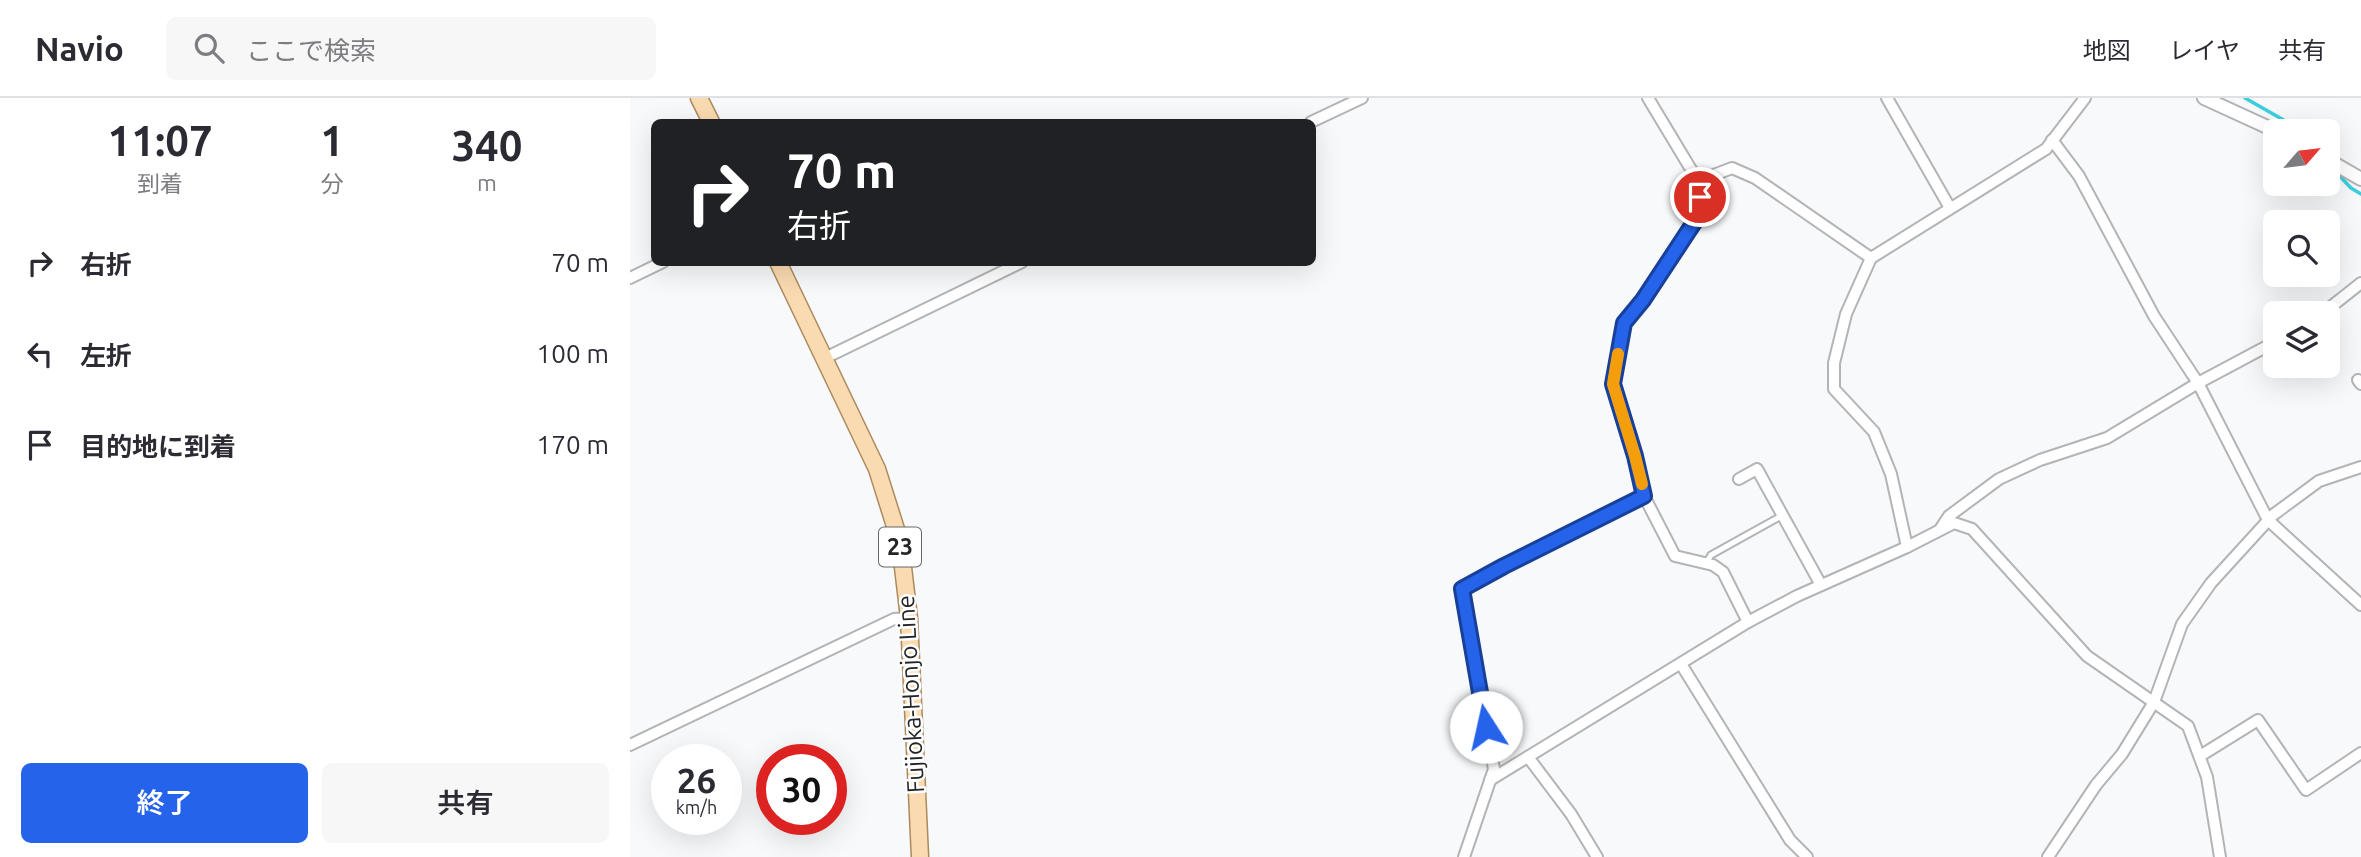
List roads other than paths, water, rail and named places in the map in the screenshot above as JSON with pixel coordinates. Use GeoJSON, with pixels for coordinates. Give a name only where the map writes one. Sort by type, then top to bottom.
{"type":"FeatureCollection","features":[{"type":"Feature","properties":{"kind":"main road"},"geometry":{"type":"LineString","coordinates":[[699,98],[710,119]]}},
{"type":"Feature","properties":{"kind":"main road","name":"Fujioka-Honjo Line"},"geometry":{"type":"LineString","coordinates":[[780,266],[877,469],[900,542],[909,618],[920,857]]}},
{"type":"Feature","properties":{"kind":"street"},"geometry":{"type":"LineString","coordinates":[[1316,120],[1362,98]]}},
{"type":"Feature","properties":{"kind":"street"},"geometry":{"type":"LineString","coordinates":[[1648,98],[1699,181],[1701,212],[1643,300],[1624,323],[1613,384],[1644,496],[1675,555],[1713,565],[1723,572],[1748,622]]}},
{"type":"Feature","properties":{"kind":"street"},"geometry":{"type":"LineString","coordinates":[[1887,98],[1950,208]]}},
{"type":"Feature","properties":{"kind":"street"},"geometry":{"type":"LineString","coordinates":[[1907,547],[1891,474],[1874,432],[1833,389],[1834,363],[1846,314],[1871,258],[2046,149],[2085,98]]}},
{"type":"Feature","properties":{"kind":"street"},"geometry":{"type":"LineString","coordinates":[[2204,98],[2263,125]]}},
{"type":"Feature","properties":{"kind":"street"},"geometry":{"type":"LineString","coordinates":[[2052,140],[2079,176],[2154,316],[2198,383],[2268,520],[2361,605]]}},
{"type":"Feature","properties":{"kind":"street"},"geometry":{"type":"LineString","coordinates":[[2340,167],[2361,179]]}},
{"type":"Feature","properties":{"kind":"street"},"geometry":{"type":"LineString","coordinates":[[1699,181],[1732,168],[1755,178],[1871,258]]}},
{"type":"Feature","properties":{"kind":"street"},"geometry":{"type":"LineString","coordinates":[[630,278],[655,266]]}},
{"type":"Feature","properties":{"kind":"street"},"geometry":{"type":"LineString","coordinates":[[824,359],[1014,266]]}},
{"type":"Feature","properties":{"kind":"street"},"geometry":{"type":"LineString","coordinates":[[2338,301],[2361,283]]}},
{"type":"Feature","properties":{"kind":"street"},"geometry":{"type":"LineString","coordinates":[[1939,530],[1949,516],[1999,479],[2040,460],[2107,438],[2198,383],[2263,348]]}},
{"type":"Feature","properties":{"kind":"street"},"geometry":{"type":"LineString","coordinates":[[2048,857],[2095,785],[2122,754],[2154,702],[2182,624],[2211,583],[2268,520],[2319,481],[2361,467]]}},
{"type":"Feature","properties":{"kind":"street"},"geometry":{"type":"LineString","coordinates":[[1739,479],[1757,469],[1821,585]]}},
{"type":"Feature","properties":{"kind":"street"},"geometry":{"type":"LineString","coordinates":[[1464,857],[1494,769],[1462,589],[1644,496]]}},
{"type":"Feature","properties":{"kind":"street"},"geometry":{"type":"LineString","coordinates":[[1490,780],[1748,622],[1954,523],[1972,529],[2087,656],[2188,726],[2207,777],[2220,857]]}},
{"type":"Feature","properties":{"kind":"street"},"geometry":{"type":"LineString","coordinates":[[630,745],[894,619],[909,618]]}},
{"type":"Feature","properties":{"kind":"street"},"geometry":{"type":"LineString","coordinates":[[1681,664],[1790,839],[1807,857]]}},
{"type":"Feature","properties":{"kind":"street"},"geometry":{"type":"LineString","coordinates":[[2200,756],[2258,720],[2306,790],[2361,753]]}},
{"type":"Feature","properties":{"kind":"street"},"geometry":{"type":"LineString","coordinates":[[1528,757],[1571,814],[1597,857]]}},
{"type":"Feature","properties":{"kind":"lane"},"geometry":{"type":"LineString","coordinates":[[1706,563],[1711,555],[1783,515]]}},
{"type":"Feature","properties":{"kind":"waterway"},"geometry":{"type":"LineString","coordinates":[[2245,98],[2282,119]]}},
{"type":"Feature","properties":{"kind":"waterway"},"geometry":{"type":"LineString","coordinates":[[2340,176],[2361,194]]}}]}
